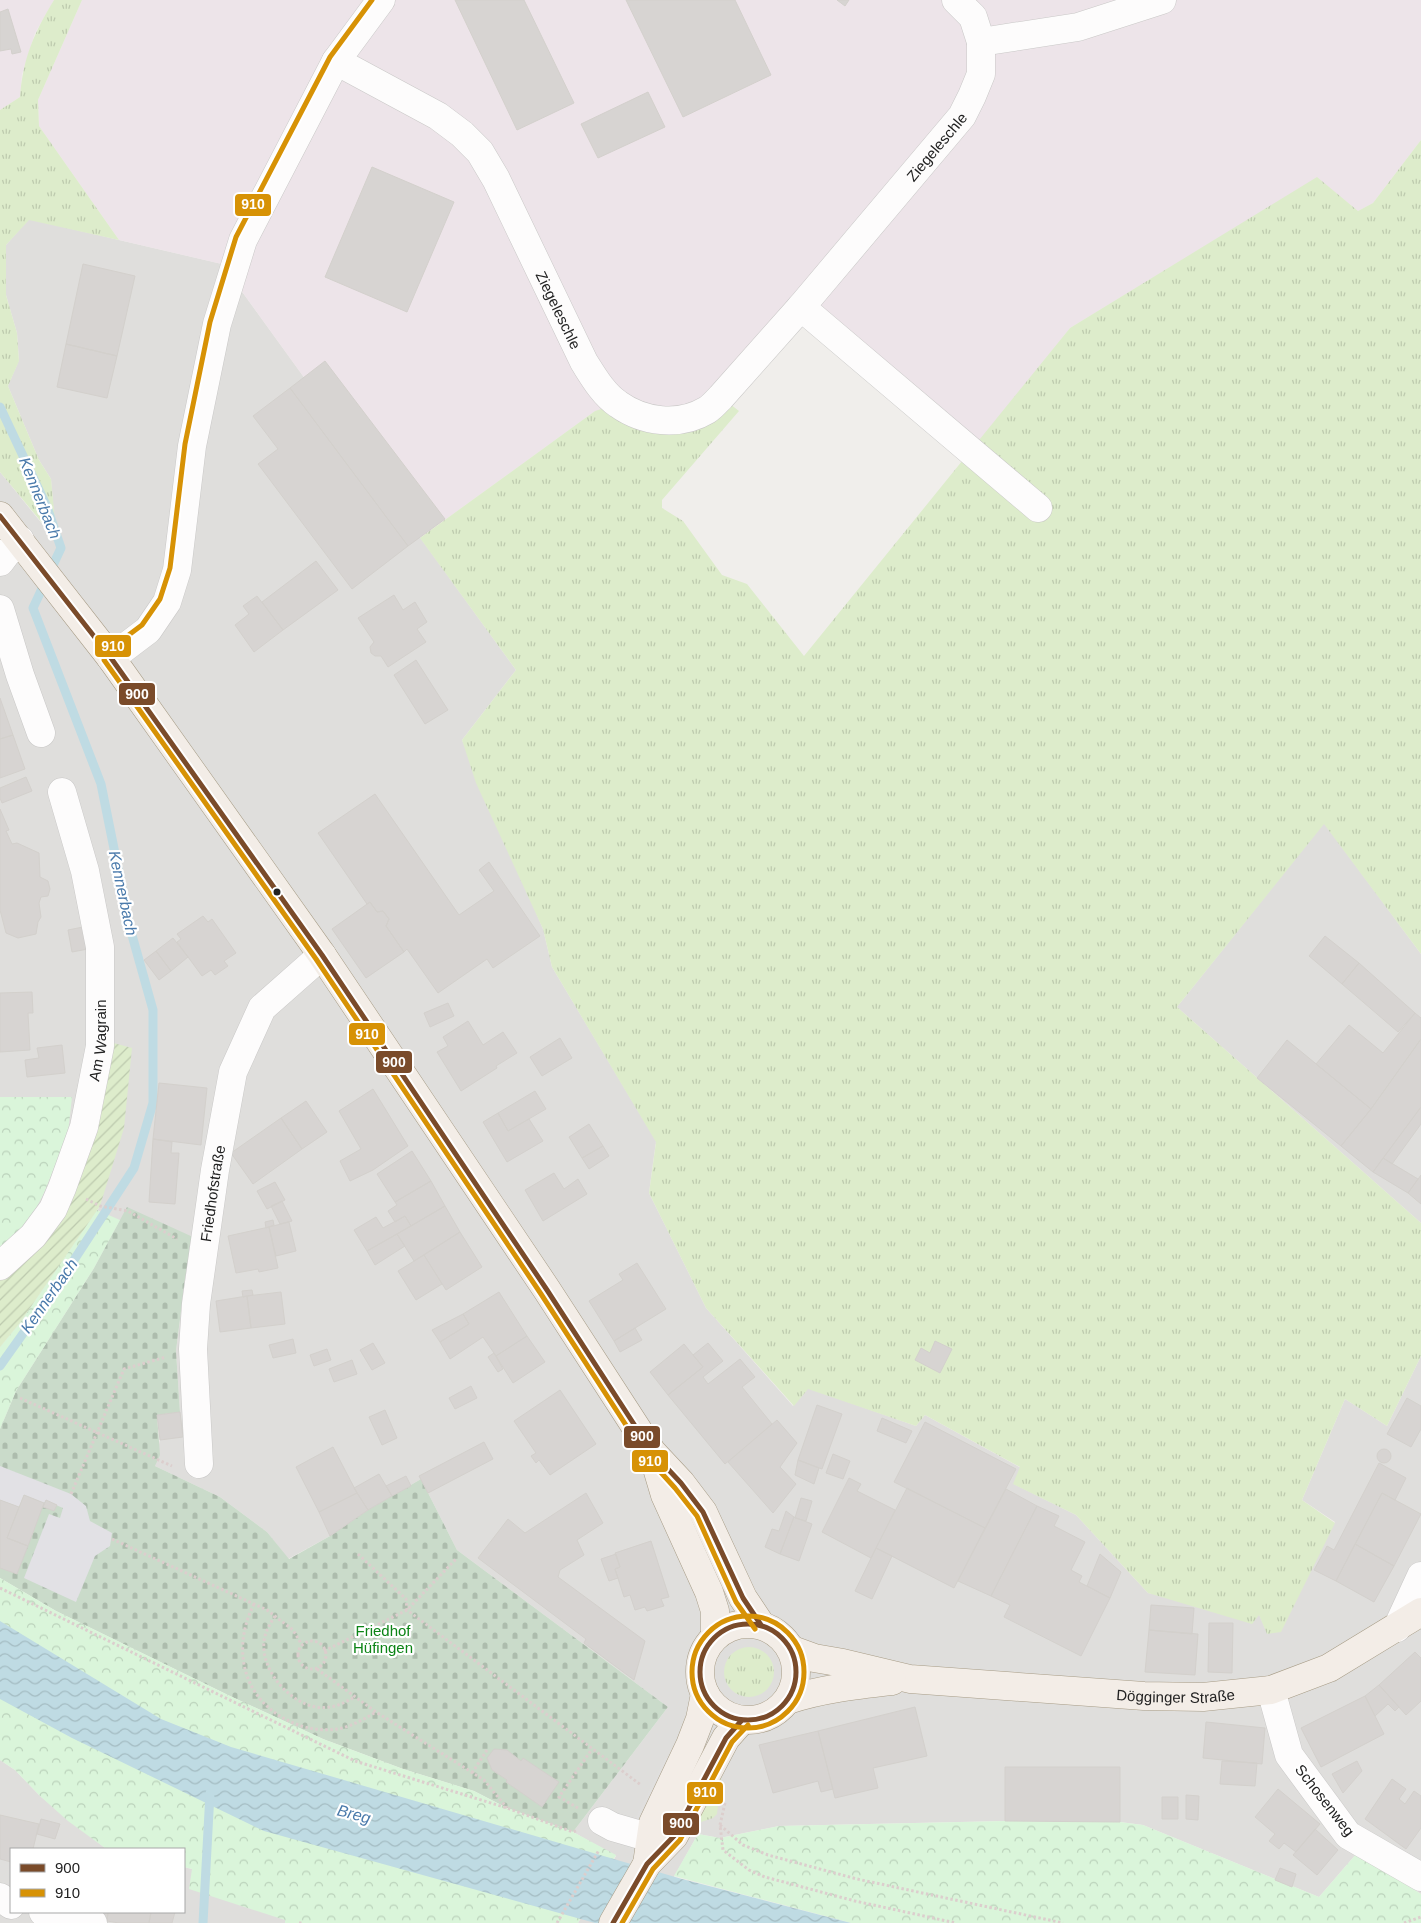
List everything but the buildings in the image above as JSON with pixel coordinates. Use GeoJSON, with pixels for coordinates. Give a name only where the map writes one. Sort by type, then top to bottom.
{"type":"FeatureCollection","features":[{"type":"Feature","properties":{"kind":"main road"},"geometry":{"type":"LineString","coordinates":[[0,516],[111,658],[322,954],[548,1290],[652,1452],[681,1483],[703,1512],[743,1598],[761,1625]]}},
{"type":"Feature","properties":{"kind":"main road"},"geometry":{"type":"LineString","coordinates":[[652,1452],[665,1495],[711,1598],[715,1611],[715,1636]]}},
{"type":"Feature","properties":{"kind":"main road","name":"Dögginger Straße"},"geometry":{"type":"LineString","coordinates":[[792,1650],[814,1658],[843,1662],[910,1679],[1144,1696],[1203,1697],[1271,1690],[1329,1668],[1421,1612]]}},
{"type":"Feature","properties":{"kind":"main road"},"geometry":{"type":"LineString","coordinates":[[742,1624],[761,1625],[779,1634],[792,1650],[796,1669],[796,1682],[788,1700],[773,1714],[761,1719],[742,1720],[723,1713],[713,1704],[705,1694],[700,1668],[703,1655],[715,1636],[729,1627],[742,1624]]}},
{"type":"Feature","properties":{"kind":"main road","name":"Dögginger Straße"},"geometry":{"type":"LineString","coordinates":[[788,1700],[848,1686],[910,1679]]}},
{"type":"Feature","properties":{"kind":"main road"},"geometry":{"type":"LineString","coordinates":[[613,1923],[649,1851],[653,1823],[669,1793],[700,1719],[705,1694]]}},
{"type":"Feature","properties":{"kind":"main road"},"geometry":{"type":"LineString","coordinates":[[649,1851],[674,1836],[726,1738],[742,1720]]}},
{"type":"Feature","properties":{"kind":"street"},"geometry":{"type":"LineString","coordinates":[[111,658],[148,630],[167,602],[177,570],[194,437],[218,324],[244,240],[336,61],[381,0]]}},
{"type":"Feature","properties":{"kind":"street","name":"Ziegeleschle"},"geometry":{"type":"LineString","coordinates":[[336,61],[438,116],[462,134],[480,152],[496,179],[584,362],[599,384],[617,404],[641,417],[666,421],[688,418],[707,410],[721,397],[801,307],[962,116],[981,74],[981,42],[972,17],[956,0]]}},
{"type":"Feature","properties":{"kind":"street"},"geometry":{"type":"LineString","coordinates":[[981,42],[1078,27],[1162,0]]}},
{"type":"Feature","properties":{"kind":"street"},"geometry":{"type":"LineString","coordinates":[[801,307],[1038,508]]}},
{"type":"Feature","properties":{"kind":"street"},"geometry":{"type":"LineString","coordinates":[[0,562],[6,554],[25,547]]}},
{"type":"Feature","properties":{"kind":"street"},"geometry":{"type":"LineString","coordinates":[[0,609],[40,733]]}},
{"type":"Feature","properties":{"kind":"street","name":"Am Wagrain"},"geometry":{"type":"LineString","coordinates":[[0,1266],[33,1236],[52,1209],[62,1188],[84,1127],[100,1046],[100,947],[85,871],[62,792]]}},
{"type":"Feature","properties":{"kind":"street","name":"Friedhofstraße"},"geometry":{"type":"LineString","coordinates":[[199,1464],[193,1349],[196,1304],[215,1170],[232,1072],[262,1008],[322,954]]}},
{"type":"Feature","properties":{"kind":"street"},"geometry":{"type":"LineString","coordinates":[[1397,1628],[1421,1576]]}},
{"type":"Feature","properties":{"kind":"street","name":"Schosenweg"},"geometry":{"type":"LineString","coordinates":[[1271,1690],[1290,1755],[1348,1835],[1421,1877]]}},
{"type":"Feature","properties":{"kind":"street"},"geometry":{"type":"LineString","coordinates":[[590,1815],[649,1851]]}},
{"type":"Feature","properties":{"kind":"street"},"geometry":{"type":"LineString","coordinates":[[48,1913],[93,1923]]}},
{"type":"Feature","properties":{"kind":"path"},"geometry":{"type":"LineString","coordinates":[[100,1206],[128,1211],[204,1254]]}},
{"type":"Feature","properties":{"kind":"path"},"geometry":{"type":"LineString","coordinates":[[71,1494],[124,1369],[193,1349]]}},
{"type":"Feature","properties":{"kind":"path"},"geometry":{"type":"LineString","coordinates":[[20,1398],[182,1470],[199,1464]]}},
{"type":"Feature","properties":{"kind":"path"},"geometry":{"type":"LineString","coordinates":[[112,1538],[254,1604],[275,1616],[293,1630],[302,1645]]}},
{"type":"Feature","properties":{"kind":"path"},"geometry":{"type":"LineString","coordinates":[[358,1554],[406,1599],[407,1610],[640,1784]]}},
{"type":"Feature","properties":{"kind":"path"},"geometry":{"type":"LineString","coordinates":[[324,1651],[407,1610],[457,1558]]}},
{"type":"Feature","properties":{"kind":"path"},"geometry":{"type":"LineString","coordinates":[[0,1588],[355,1762],[507,1808],[573,1832],[590,1815],[560,1797],[592,1749]]}},
{"type":"Feature","properties":{"kind":"path"},"geometry":{"type":"LineString","coordinates":[[254,1604],[244,1628],[243,1656],[250,1683],[258,1698],[270,1710],[286,1720],[302,1726],[335,1730],[351,1725],[376,1712]]}},
{"type":"Feature","properties":{"kind":"path"},"geometry":{"type":"LineString","coordinates":[[275,1616],[266,1634],[264,1642],[265,1652],[272,1673],[286,1691],[305,1705],[316,1707],[328,1708],[355,1697]]}},
{"type":"Feature","properties":{"kind":"path"},"geometry":{"type":"LineString","coordinates":[[307,1641],[320,1645],[324,1651],[326,1658],[324,1664],[316,1669],[310,1669],[297,1655],[302,1645],[307,1641]]}},
{"type":"Feature","properties":{"kind":"path"},"geometry":{"type":"LineString","coordinates":[[316,1669],[376,1712],[484,1780],[507,1808]]}},
{"type":"Feature","properties":{"kind":"path"},"geometry":{"type":"LineString","coordinates":[[472,1773],[487,1750]]}},
{"type":"Feature","properties":{"kind":"path"},"geometry":{"type":"LineString","coordinates":[[956,1923],[855,1901],[765,1877],[749,1870],[723,1850],[720,1824],[743,1845],[768,1854],[857,1879],[1063,1923]]}},
{"type":"Feature","properties":{"kind":"path"},"geometry":{"type":"LineString","coordinates":[[557,1923],[599,1850]]}},
{"type":"Feature","properties":{"kind":"path"},"geometry":{"type":"LineString","coordinates":[[1404,1923],[1421,1917]]}},
{"type":"Feature","properties":{"kind":"shaded area"},"geometry":{"type":"Polygon","coordinates":[[[0,0],[54,0],[35,33],[22,74],[20,97],[0,110],[0,0]]]}},
{"type":"Feature","properties":{"kind":"shaded area"},"geometry":{"type":"Polygon","coordinates":[[[82,0],[1421,0],[1421,140],[1373,203],[1358,211],[1317,178],[1070,328],[972,451],[801,307],[707,410],[595,411],[420,538],[222,264],[119,240],[39,126],[38,100],[82,0]]]}},
{"type":"Feature","properties":{"kind":"shaded area"},"geometry":{"type":"Polygon","coordinates":[[[29,219],[222,264],[516,670],[462,740],[543,929],[552,967],[656,1141],[649,1193],[706,1308],[793,1406],[808,1388],[916,1426],[925,1415],[1021,1468],[1014,1484],[1076,1515],[1148,1593],[1259,1614],[1267,1633],[1335,1522],[1302,1500],[1345,1399],[1387,1426],[1421,1356],[1421,1894],[1357,1853],[1319,1897],[1143,1825],[1120,1822],[1005,1821],[779,1826],[720,1838],[698,1834],[648,1923],[578,1923],[616,1856],[573,1832],[668,1707],[457,1550],[421,1479],[368,1510],[330,1536],[288,1559],[267,1532],[220,1497],[155,1466],[160,1439],[157,1415],[180,1412],[176,1351],[192,1237],[94,1268],[16,1391],[0,1429],[0,1347],[19,1324],[100,1206],[40,1245],[0,1280],[0,472],[56,541],[51,479],[39,460],[8,386],[19,360],[17,333],[6,295],[6,245],[29,219]]]}},
{"type":"Feature","properties":{"kind":"shaded area"},"geometry":{"type":"Polygon","coordinates":[[[1324,823],[1421,954],[1421,1223],[1177,1007],[1324,823]]]}},
{"type":"Feature","properties":{"kind":"shaded area"},"geometry":{"type":"Polygon","coordinates":[[[0,1466],[71,1494],[86,1506],[90,1521],[112,1533],[110,1546],[95,1556],[76,1602],[24,1578],[49,1514],[60,1518],[63,1508],[24,1495],[19,1507],[0,1500],[0,1466]]]}},
{"type":"Feature","properties":{"kind":"shaded area"},"geometry":{"type":"Polygon","coordinates":[[[676,1757],[644,1826],[634,1821],[665,1758],[676,1757]]]}},
{"type":"Feature","properties":{"kind":"shaded area"},"geometry":{"type":"Polygon","coordinates":[[[0,1760],[15,1770],[40,1796],[105,1848],[10,1848],[10,1913],[185,1913],[185,1867],[192,1869],[285,1920],[285,1923],[0,1923],[0,1760]]]}},
{"type":"Feature","properties":{"kind":"green space"},"geometry":{"type":"Polygon","coordinates":[[[54,0],[82,0],[38,100],[39,126],[119,240],[29,220],[6,245],[6,295],[17,333],[19,361],[8,386],[39,460],[51,479],[57,541],[0,472],[0,110],[20,97],[24,70],[31,46],[54,0]]]}},
{"type":"Feature","properties":{"kind":"green space"},"geometry":{"type":"Polygon","coordinates":[[[1421,140],[1421,954],[1324,824],[1177,1007],[1421,1223],[1421,1356],[1387,1426],[1345,1399],[1302,1500],[1335,1523],[1281,1632],[1267,1634],[1259,1615],[1252,1624],[1148,1593],[1076,1515],[1013,1484],[1020,1467],[925,1415],[916,1426],[808,1389],[794,1406],[706,1308],[649,1193],[656,1142],[552,967],[543,929],[476,783],[462,740],[516,670],[420,538],[595,411],[617,404],[641,417],[721,397],[739,411],[662,500],[662,508],[683,521],[722,575],[747,584],[804,656],[1070,328],[1317,177],[1358,211],[1373,203],[1421,140]]]}},
{"type":"Feature","properties":{"kind":"green space"},"geometry":{"type":"Polygon","coordinates":[[[110,1042],[132,1048],[124,1128],[100,1206],[19,1324],[0,1347],[0,1280],[40,1245],[110,1042]]]}},
{"type":"Feature","properties":{"kind":"green space"},"geometry":{"type":"Polygon","coordinates":[[[0,1097],[72,1097],[68,1133],[44,1193],[18,1236],[0,1252],[0,1097]]]}},
{"type":"Feature","properties":{"kind":"green space","name":"Friedhof Hüfingen"},"geometry":{"type":"Polygon","coordinates":[[[127,1207],[193,1237],[185,1279],[176,1351],[180,1412],[157,1415],[160,1455],[155,1466],[220,1497],[267,1532],[289,1559],[330,1536],[368,1510],[421,1479],[457,1550],[668,1707],[573,1832],[507,1808],[474,1791],[403,1769],[323,1739],[56,1611],[0,1578],[0,1429],[16,1391],[94,1268],[127,1207]]]}},
{"type":"Feature","properties":{"kind":"green space"},"geometry":{"type":"Polygon","coordinates":[[[97,1210],[120,1220],[94,1268],[16,1391],[0,1429],[0,1347],[19,1324],[97,1210]]]}},
{"type":"Feature","properties":{"kind":"green space"},"geometry":{"type":"Polygon","coordinates":[[[0,1578],[56,1611],[323,1739],[403,1769],[474,1791],[507,1808],[573,1832],[616,1855],[578,1923],[285,1923],[285,1920],[189,1889],[192,1869],[185,1867],[185,1848],[105,1848],[68,1821],[15,1770],[0,1760],[0,1578]]]}},
{"type":"Feature","properties":{"kind":"green space"},"geometry":{"type":"Polygon","coordinates":[[[744,1647],[754,1647],[767,1654],[774,1667],[774,1677],[767,1690],[754,1697],[744,1697],[735,1693],[728,1686],[724,1677],[724,1667],[728,1658],[735,1651],[744,1647]]]}},
{"type":"Feature","properties":{"kind":"green space"},"geometry":{"type":"Polygon","coordinates":[[[722,1771],[717,1814],[713,1818],[692,1825],[722,1771]]]}},
{"type":"Feature","properties":{"kind":"green space"},"geometry":{"type":"Polygon","coordinates":[[[1005,1821],[1120,1822],[1143,1825],[1319,1897],[1357,1853],[1421,1894],[1421,1923],[851,1923],[674,1876],[698,1834],[720,1838],[779,1826],[1005,1821]]]}},
{"type":"Feature","properties":{"kind":"water","name":"Breg"},"geometry":{"type":"Polygon","coordinates":[[[0,1621],[161,1719],[231,1747],[682,1879],[851,1923],[595,1923],[264,1831],[72,1738],[0,1699],[0,1621]]]}},
{"type":"Feature","properties":{"kind":"waterway","name":"Kennerbach"},"geometry":{"type":"LineString","coordinates":[[0,407],[47,507],[61,548],[33,608],[101,784],[130,928],[153,1010],[153,1103],[134,1168],[59,1283],[0,1366]]}},
{"type":"Feature","properties":{"kind":"waterway"},"geometry":{"type":"LineString","coordinates":[[203,1923],[210,1793]]}},
{"type":"Feature","properties":{"kind":"transit line","name":"910"},"geometry":{"type":"LineString","coordinates":[[372,0],[330,57],[236,237],[210,322],[185,444],[170,568],[160,599],[142,625],[106,652],[104,660],[316,959],[541,1294],[646,1456],[697,1516],[736,1602],[755,1629]]}},
{"type":"Feature","properties":{"kind":"transit line","name":"900"},"geometry":{"type":"LineString","coordinates":[[0,516],[111,658],[322,955],[547,1290],[652,1452],[681,1483],[703,1512],[743,1598],[761,1625]]}},
{"type":"Feature","properties":{"kind":"transit line","name":"910"},"geometry":{"type":"LineString","coordinates":[[748,1616],[769,1621],[787,1633],[799,1651],[804,1672],[799,1693],[787,1711],[769,1723],[748,1728],[727,1723],[709,1711],[697,1693],[692,1672],[697,1651],[709,1633],[727,1621],[748,1616]]}},
{"type":"Feature","properties":{"kind":"transit line","name":"900"},"geometry":{"type":"LineString","coordinates":[[748,1624],[766,1628],[782,1638],[792,1654],[796,1672],[792,1690],[782,1706],[766,1716],[748,1720],[730,1716],[714,1706],[704,1690],[700,1672],[704,1654],[714,1638],[730,1628],[748,1624]]}},
{"type":"Feature","properties":{"kind":"transit line","name":"900"},"geometry":{"type":"LineString","coordinates":[[613,1923],[647,1864],[674,1836],[726,1738],[742,1720]]}},
{"type":"Feature","properties":{"kind":"transit line","name":"910"},"geometry":{"type":"LineString","coordinates":[[622,1923],[653,1869],[680,1840],[732,1742],[748,1725]]}}]}
